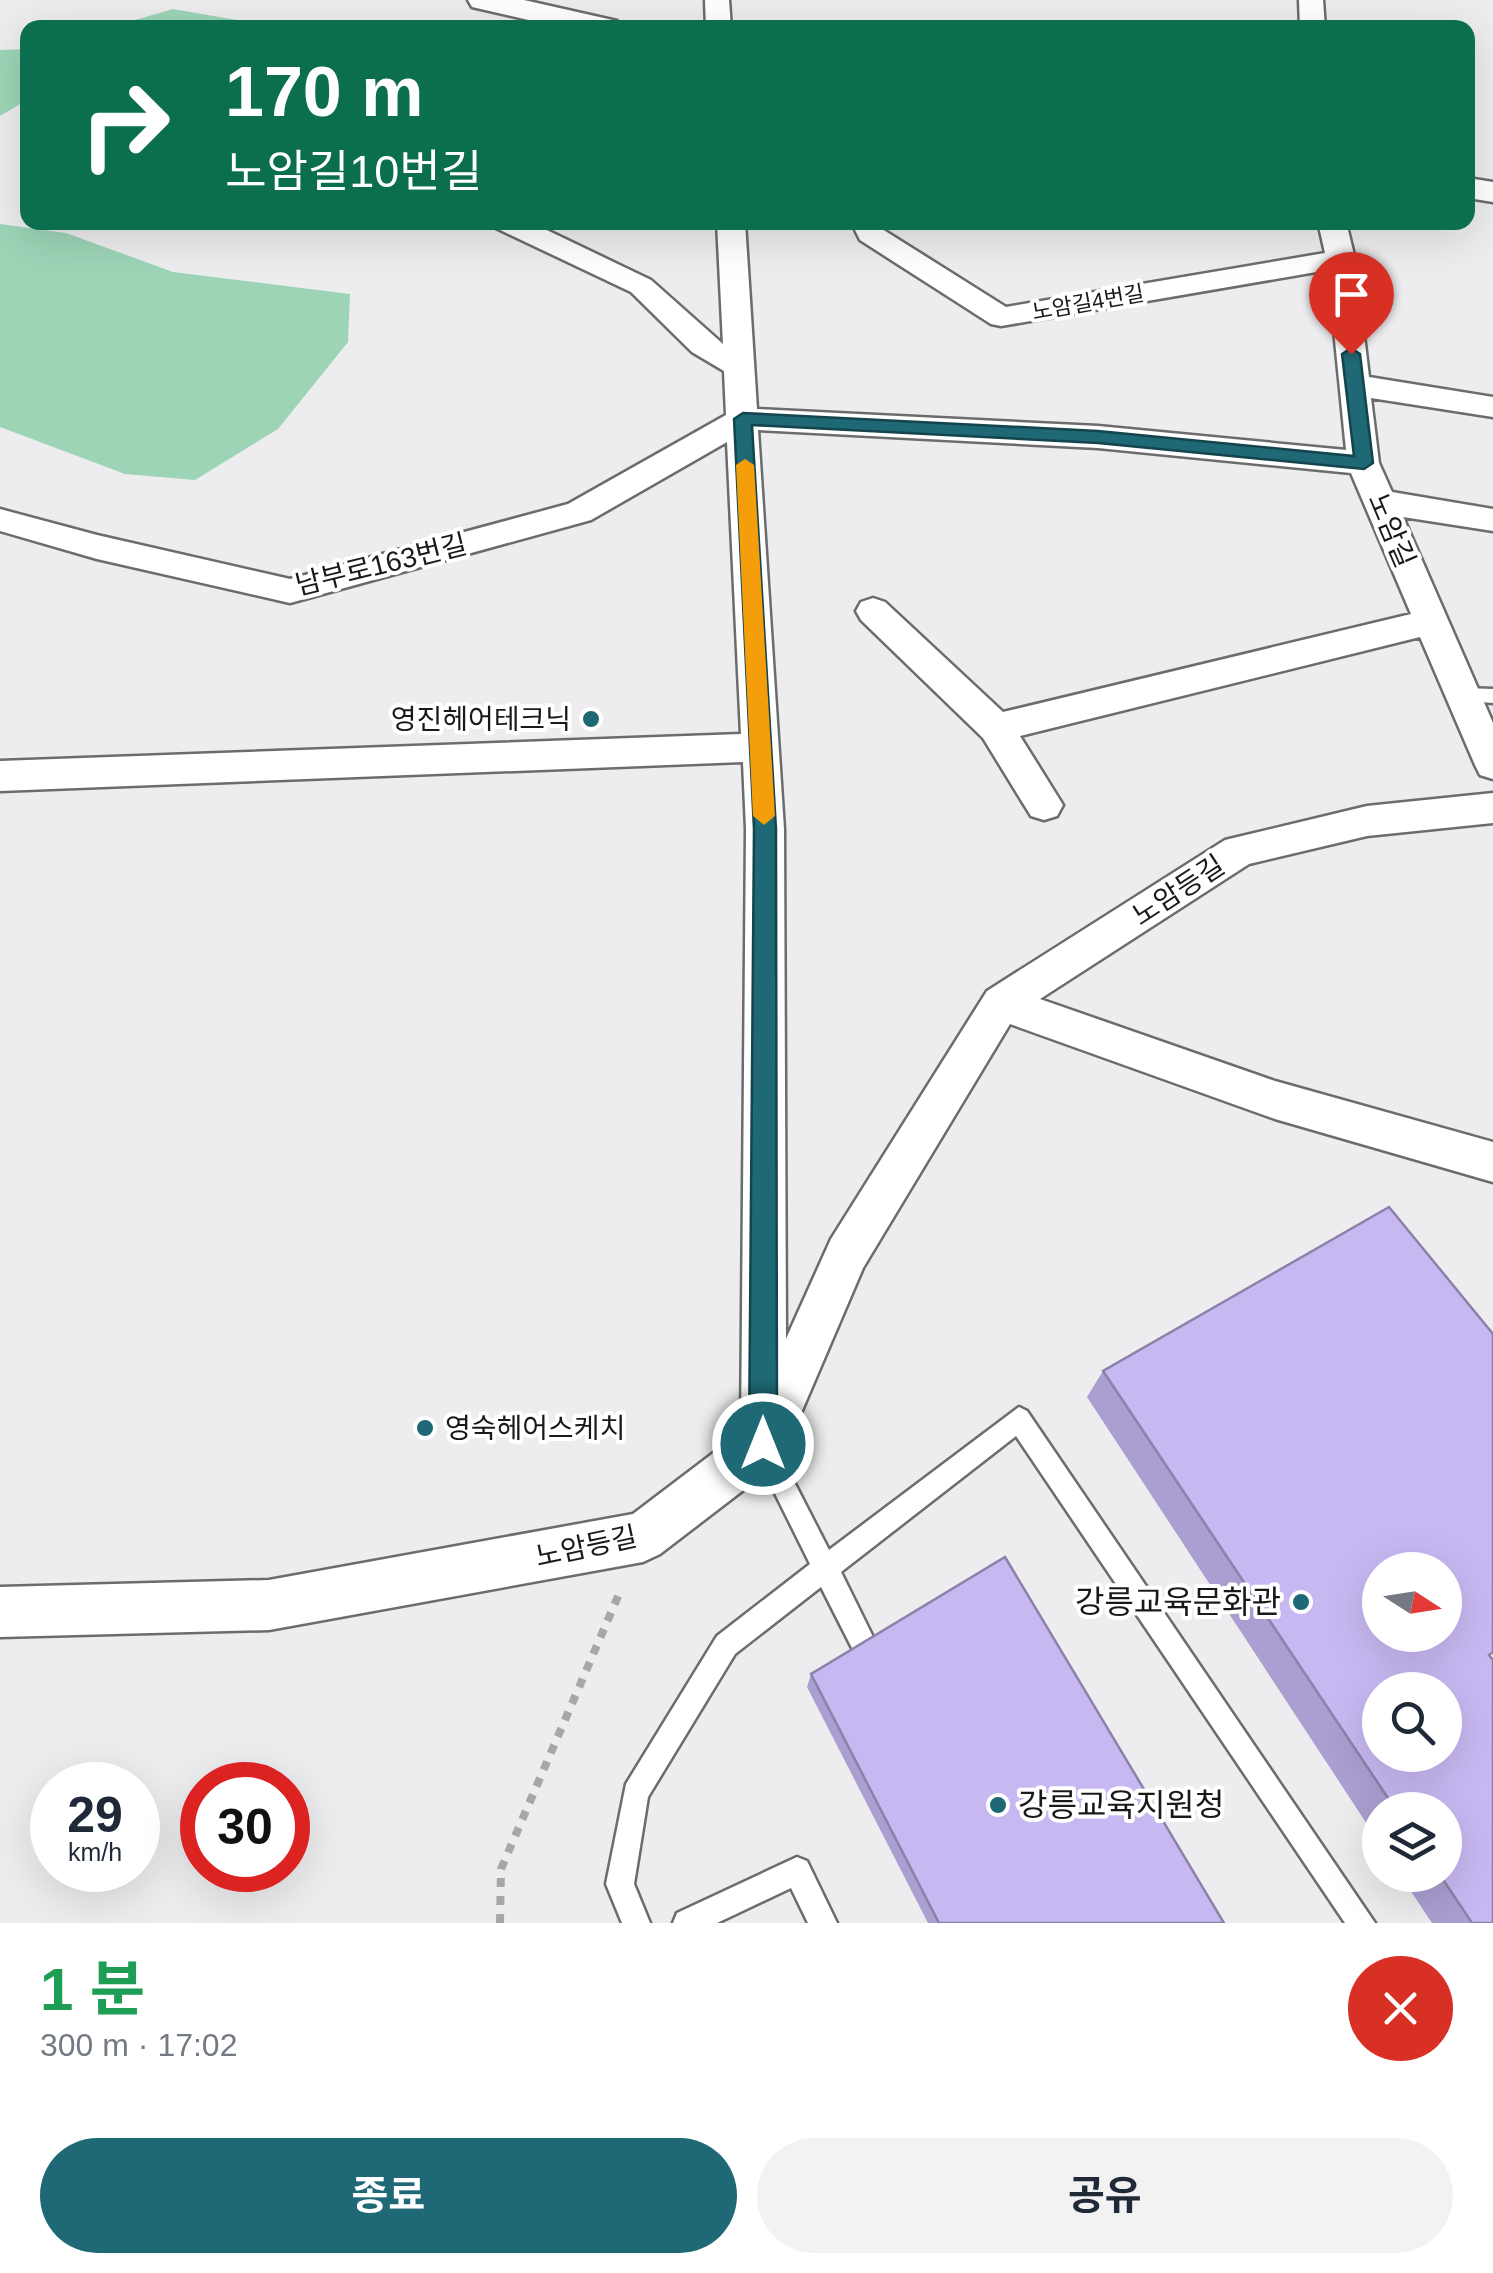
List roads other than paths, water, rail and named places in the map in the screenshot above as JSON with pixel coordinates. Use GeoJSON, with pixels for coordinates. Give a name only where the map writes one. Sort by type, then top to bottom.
{"type":"FeatureCollection","features":[{"type":"Feature","properties":{"kind":"street"},"geometry":{"type":"LineString","coordinates":[[482,0],[571,20]]}},
{"type":"Feature","properties":{"kind":"street"},"geometry":{"type":"LineString","coordinates":[[523,230],[642,286],[704,345],[740,367]]}},
{"type":"Feature","properties":{"kind":"street"},"geometry":{"type":"LineString","coordinates":[[731,230],[765,829],[763,1444]]}},
{"type":"Feature","properties":{"kind":"street","name":"노암길4번길"},"geometry":{"type":"LineString","coordinates":[[868,230],[1001,317],[1341,259]]}},
{"type":"Feature","properties":{"kind":"street","name":"노암길"},"geometry":{"type":"LineString","coordinates":[[1334,230],[1341,259],[1364,463],[1432,621],[1478,696],[1493,765]]}},
{"type":"Feature","properties":{"kind":"street"},"geometry":{"type":"LineString","coordinates":[[1354,385],[1493,407]]}},
{"type":"Feature","properties":{"kind":"street"},"geometry":{"type":"LineString","coordinates":[[743,419],[1098,437],[1364,463]]}},
{"type":"Feature","properties":{"kind":"street","name":"남부로163번길"},"geometry":{"type":"LineString","coordinates":[[0,520],[97,547],[290,591],[579,512],[743,419]]}},
{"type":"Feature","properties":{"kind":"street"},"geometry":{"type":"LineString","coordinates":[[1381,502],[1493,520]]}},
{"type":"Feature","properties":{"kind":"street"},"geometry":{"type":"LineString","coordinates":[[873,611],[996,728],[1044,806]]}},
{"type":"Feature","properties":{"kind":"street"},"geometry":{"type":"LineString","coordinates":[[996,728],[1432,621]]}},
{"type":"Feature","properties":{"kind":"street"},"geometry":{"type":"LineString","coordinates":[[0,776],[760,747]]}},
{"type":"Feature","properties":{"kind":"street","name":"노암등길"},"geometry":{"type":"LineString","coordinates":[[0,1612],[269,1605],[643,1537],[763,1444],[847,1254],[1001,1003],[1238,851],[1367,821],[1493,808]]}},
{"type":"Feature","properties":{"kind":"street"},"geometry":{"type":"LineString","coordinates":[[1001,1003],[1276,1100],[1493,1162]]}},
{"type":"Feature","properties":{"kind":"lane"},"geometry":{"type":"LineString","coordinates":[[636,1923],[620,1884],[634,1793],[726,1644],[1018,1419],[1361,1923]]}},
{"type":"Feature","properties":{"kind":"lane"},"geometry":{"type":"LineString","coordinates":[[763,1444],[862,1641]]}},
{"type":"Feature","properties":{"kind":"lane"},"geometry":{"type":"LineString","coordinates":[[686,1923],[798,1871],[823,1923]]}},
{"type":"Feature","properties":{"kind":"place","name":"영진헤어테크닉"},"geometry":{"type":"Point","coordinates":[591,719]}},
{"type":"Feature","properties":{"kind":"place","name":"영숙헤어스케치"},"geometry":{"type":"Point","coordinates":[425,1428]}},
{"type":"Feature","properties":{"kind":"place","name":"강릉교육문화관"},"geometry":{"type":"Point","coordinates":[1301,1602]}},
{"type":"Feature","properties":{"kind":"place","name":"강릉교육지원청"},"geometry":{"type":"Point","coordinates":[998,1805]}}]}
